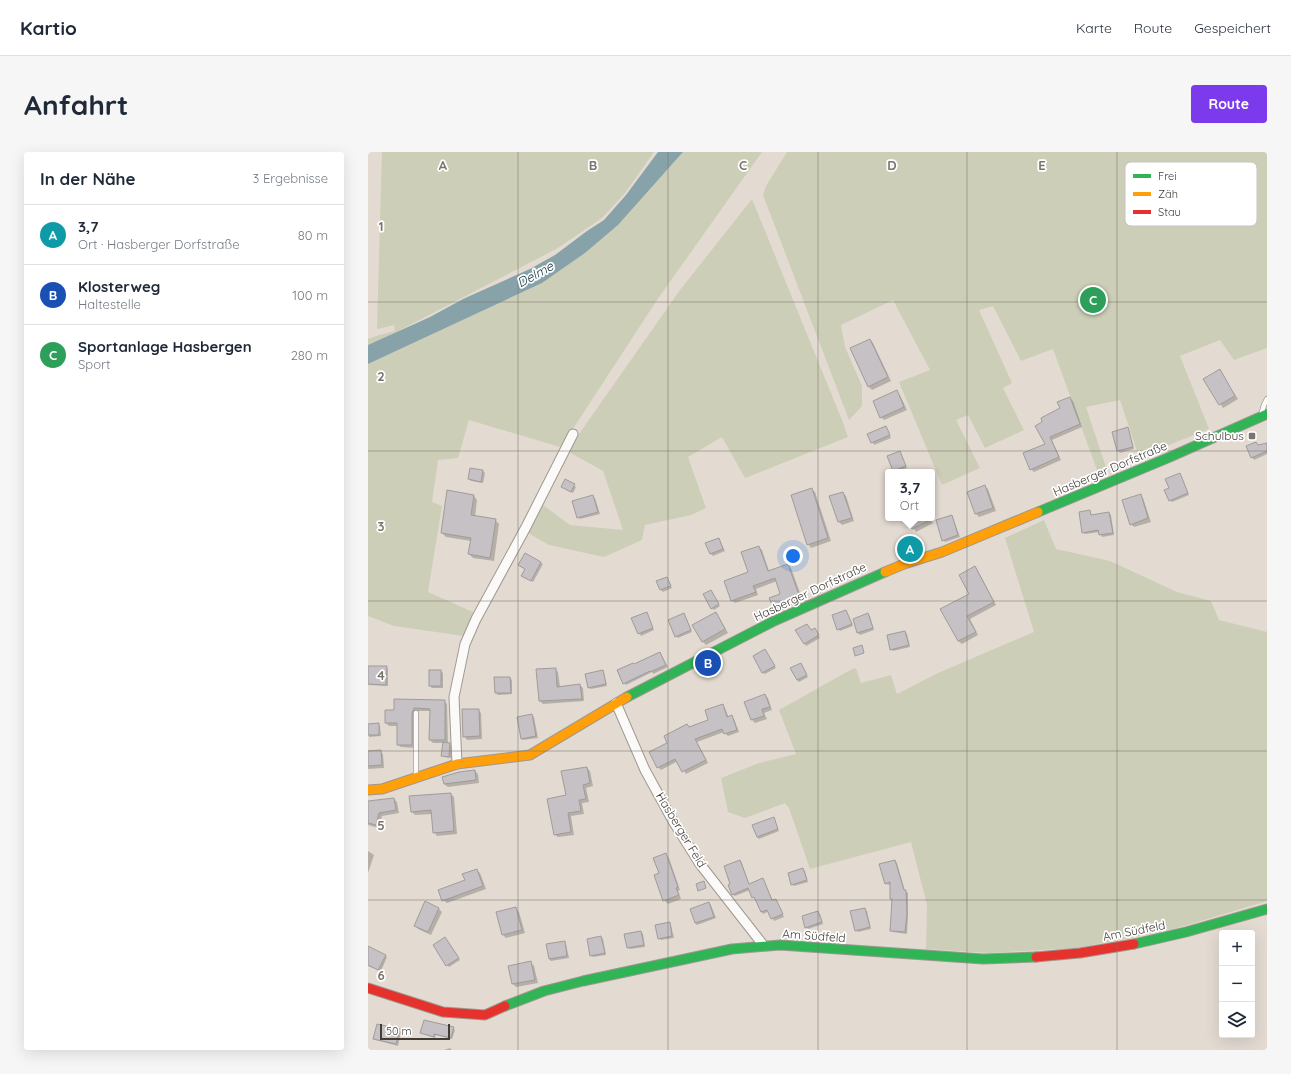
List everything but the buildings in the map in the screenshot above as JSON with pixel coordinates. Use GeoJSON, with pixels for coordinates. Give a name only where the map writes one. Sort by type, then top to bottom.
{"type":"FeatureCollection","features":[{"type":"Feature","properties":{"kind":"street","name":"Hasberger Dorfstraße"},"geometry":{"type":"LineString","coordinates":[[368,790],[382,789],[457,764],[530,755],[616,702],[772,622],[844,589],[904,564],[950,549],[1170,457],[1264,415]]}},
{"type":"Feature","properties":{"kind":"street"},"geometry":{"type":"LineString","coordinates":[[457,764],[454,697],[465,644],[476,619],[526,527],[573,434]]}},
{"type":"Feature","properties":{"kind":"street","name":"Hasberger Feld"},"geometry":{"type":"LineString","coordinates":[[616,702],[645,770],[673,821],[700,864],[764,946]]}},
{"type":"Feature","properties":{"kind":"street","name":"Am Südfeld"},"geometry":{"type":"LineString","coordinates":[[368,988],[443,1012],[485,1015],[511,1003],[544,991],[583,981],[732,949],[780,945],[983,959],[1023,958],[1105,949],[1138,943],[1170,936],[1267,909]]}},
{"type":"Feature","properties":{"kind":"lane"},"geometry":{"type":"LineString","coordinates":[[1264,415],[1264,405],[1267,400]]}},
{"type":"Feature","properties":{"kind":"lane"},"geometry":{"type":"LineString","coordinates":[[416,713],[416,777]]}},
{"type":"Feature","properties":{"kind":"green space"},"geometry":{"type":"Polygon","coordinates":[[[382,152],[654,152],[625,193],[602,218],[558,248],[379,341],[368,345],[368,339],[395,331],[394,325],[377,328],[382,152]]]}},
{"type":"Feature","properties":{"kind":"green space"},"geometry":{"type":"Polygon","coordinates":[[[683,152],[762,152],[657,300],[567,438],[563,448],[469,420],[458,458],[438,460],[432,502],[442,506],[428,592],[473,612],[464,636],[394,626],[368,616],[368,364],[542,283],[585,253],[618,225],[683,152]]]}},
{"type":"Feature","properties":{"kind":"green space"},"geometry":{"type":"Polygon","coordinates":[[[787,152],[1267,152],[1267,348],[1234,360],[1220,340],[1180,356],[1209,429],[1139,457],[1120,400],[1086,407],[1107,470],[1098,473],[1053,349],[1021,361],[993,306],[979,310],[1012,383],[1003,388],[1024,430],[985,448],[968,415],[956,420],[980,468],[942,485],[899,382],[930,370],[893,300],[841,325],[845,347],[862,386],[862,406],[849,420],[763,195],[766,186],[787,152]]]}},
{"type":"Feature","properties":{"kind":"green space"},"geometry":{"type":"Polygon","coordinates":[[[752,199],[848,437],[745,478],[722,437],[688,457],[706,508],[691,515],[645,525],[642,540],[604,557],[549,545],[528,533],[543,505],[570,525],[623,530],[603,471],[567,451],[680,290],[752,199]]]}},
{"type":"Feature","properties":{"kind":"green space"},"geometry":{"type":"Polygon","coordinates":[[[1044,520],[1056,549],[1110,561],[1177,592],[1211,601],[1219,620],[1267,632],[1267,901],[1171,930],[1076,948],[989,953],[926,949],[927,905],[911,842],[810,869],[789,808],[785,803],[745,818],[728,812],[721,778],[759,763],[796,754],[779,710],[852,669],[856,668],[861,683],[891,675],[897,694],[938,673],[1034,632],[1005,538],[1044,520]]]}},
{"type":"Feature","properties":{"kind":"water","name":"Delme"},"geometry":{"type":"Polygon","coordinates":[[[658,152],[683,152],[618,225],[585,253],[542,283],[368,364],[368,345],[430,317],[463,299],[530,269],[555,255],[604,220],[626,195],[658,152]]]}},
{"type":"Feature","properties":{"kind":"traffic: fast"},"geometry":{"type":"LineString","coordinates":[[1038,512],[1170,457],[1267,414]]}},
{"type":"Feature","properties":{"kind":"traffic: fast"},"geometry":{"type":"LineString","coordinates":[[627,697],[772,622],[885,572]]}},
{"type":"Feature","properties":{"kind":"traffic: fast"},"geometry":{"type":"LineString","coordinates":[[1134,944],[1186,932],[1267,909]]}},
{"type":"Feature","properties":{"kind":"traffic: fast"},"geometry":{"type":"LineString","coordinates":[[505,1006],[544,991],[583,981],[732,949],[780,945],[983,959],[1036,957]]}},
{"type":"Feature","properties":{"kind":"traffic: slow"},"geometry":{"type":"LineString","coordinates":[[885,572],[904,564],[942,552],[1038,512]]}},
{"type":"Feature","properties":{"kind":"traffic: slow"},"geometry":{"type":"LineString","coordinates":[[368,790],[382,789],[457,764],[530,755],[627,697]]}},
{"type":"Feature","properties":{"kind":"traffic: jam"},"geometry":{"type":"LineString","coordinates":[[1036,957],[1080,953],[1134,944]]}},
{"type":"Feature","properties":{"kind":"traffic: jam"},"geometry":{"type":"LineString","coordinates":[[368,988],[443,1012],[485,1015],[505,1006]]}},
{"type":"Feature","properties":{"kind":"place","name":"Sportanlage Hasbergen"},"geometry":{"type":"Point","coordinates":[1093,300]}},
{"type":"Feature","properties":{"kind":"place","name":"Schulbus"},"geometry":{"type":"Point","coordinates":[1252,436]}},
{"type":"Feature","properties":{"kind":"place","name":"3,7"},"geometry":{"type":"Point","coordinates":[910,549]}},
{"type":"Feature","properties":{"kind":"place","name":"Klosterweg"},"geometry":{"type":"Point","coordinates":[708,663]}}]}
